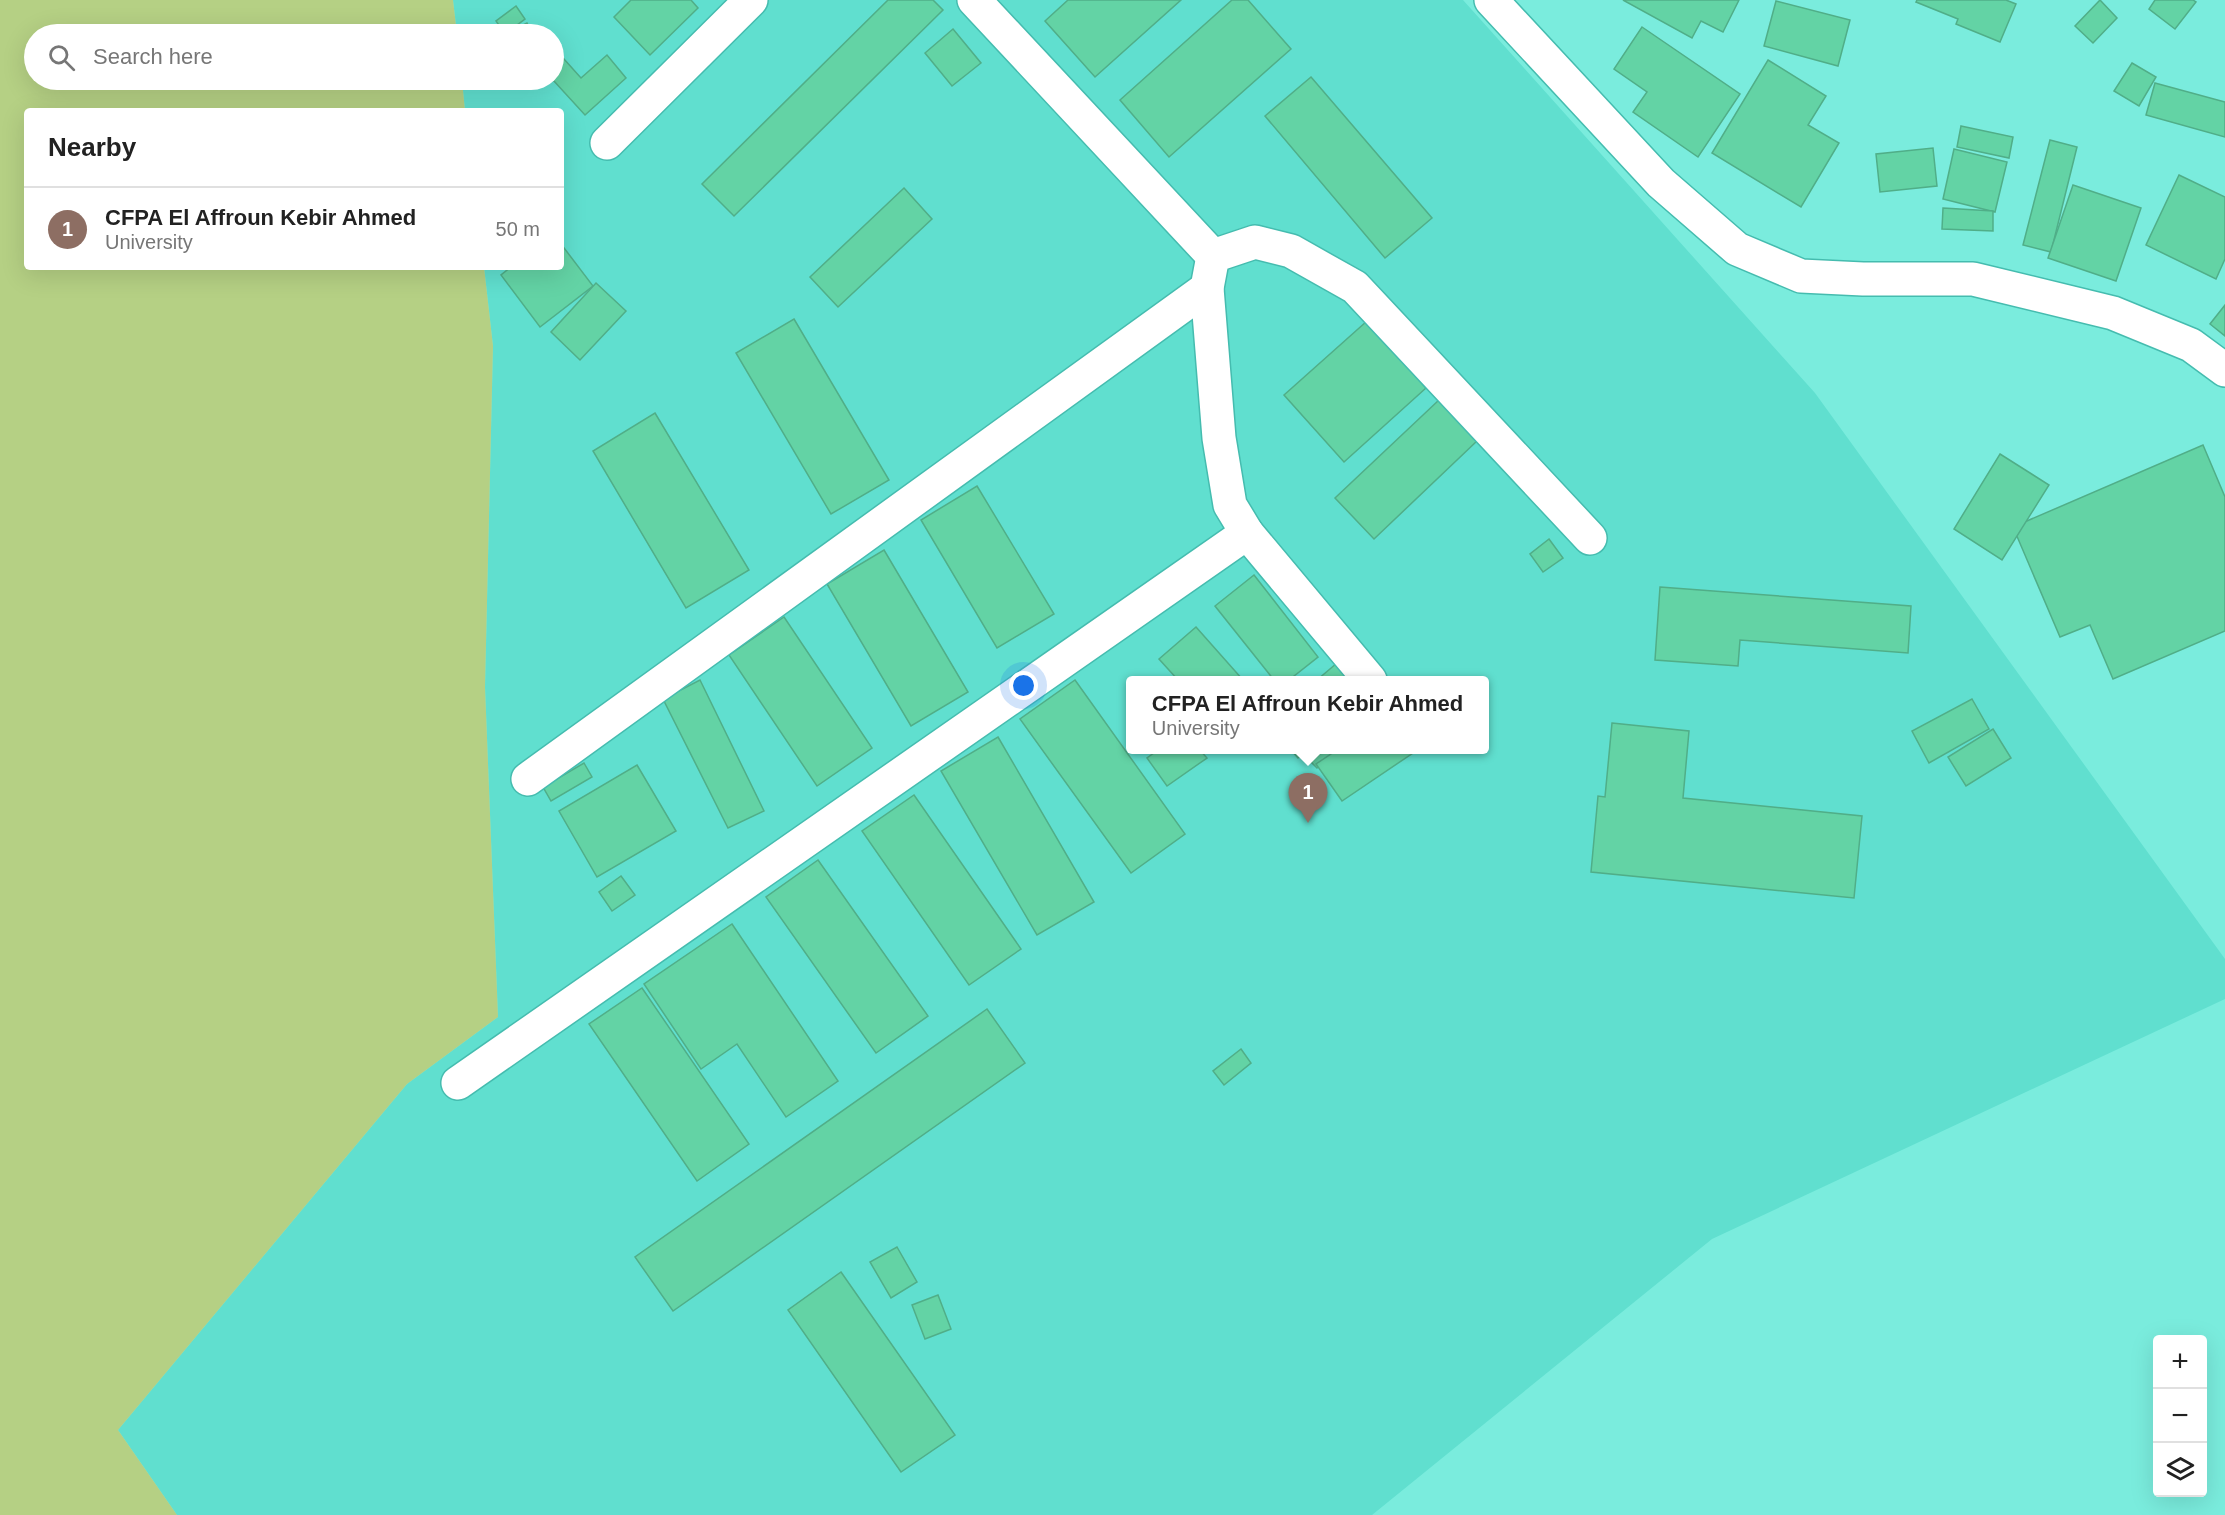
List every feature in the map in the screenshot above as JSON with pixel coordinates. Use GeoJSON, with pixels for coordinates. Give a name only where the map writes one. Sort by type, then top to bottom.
{"type":"FeatureCollection","features":[{"type":"Feature","properties":{"kind":"street"},"geometry":{"type":"LineString","coordinates":[[607,143],[751,0]]}},
{"type":"Feature","properties":{"kind":"street"},"geometry":{"type":"LineString","coordinates":[[974,0],[1213,256]]}},
{"type":"Feature","properties":{"kind":"street"},"geometry":{"type":"LineString","coordinates":[[1491,0],[1661,183],[1737,249],[1801,276],[1863,279],[1973,279],[2113,313],[2192,345],[2225,370]]}},
{"type":"Feature","properties":{"kind":"street"},"geometry":{"type":"LineString","coordinates":[[1213,256],[1256,243],[1291,250],[1355,287],[1590,538]]}},
{"type":"Feature","properties":{"kind":"street"},"geometry":{"type":"LineString","coordinates":[[1213,256],[1207,288],[1219,438],[1230,505],[1247,533],[1366,676]]}},
{"type":"Feature","properties":{"kind":"street"},"geometry":{"type":"LineString","coordinates":[[528,779],[1207,288]]}},
{"type":"Feature","properties":{"kind":"street"},"geometry":{"type":"LineString","coordinates":[[458,1083],[1247,533]]}},
{"type":"Feature","properties":{"kind":"shaded area"},"geometry":{"type":"Polygon","coordinates":[[[0,0],[453,0],[456,24],[24,24],[24,90],[463,90],[465,108],[24,108],[24,270],[484,270],[493,346],[485,687],[498,1017],[407,1084],[118,1430],[177,1515],[0,1515],[0,0]]]}},
{"type":"Feature","properties":{"kind":"shaded area"},"geometry":{"type":"Polygon","coordinates":[[[453,0],[1463,0],[1815,393],[2225,959],[2225,999],[1712,1239],[1372,1515],[177,1515],[118,1430],[407,1084],[498,1017],[485,687],[493,346],[484,270],[564,270],[564,108],[465,108],[463,90],[564,90],[564,24],[456,24],[453,0]]]}},
{"type":"Feature","properties":{"kind":"building"},"geometry":{"type":"Polygon","coordinates":[[[631,0],[691,0],[698,8],[650,55],[614,17],[631,0]]]}},
{"type":"Feature","properties":{"kind":"building"},"geometry":{"type":"Polygon","coordinates":[[[888,0],[933,0],[943,10],[734,216],[702,184],[888,0]]]}},
{"type":"Feature","properties":{"kind":"building"},"geometry":{"type":"Polygon","coordinates":[[[1068,0],[1181,0],[1095,77],[1045,21],[1068,0]]]}},
{"type":"Feature","properties":{"kind":"building"},"geometry":{"type":"Polygon","coordinates":[[[1232,0],[1248,0],[1291,49],[1169,157],[1120,100],[1232,0]]]}},
{"type":"Feature","properties":{"kind":"building"},"geometry":{"type":"Polygon","coordinates":[[[1623,0],[1739,0],[1723,32],[1701,21],[1692,38],[1623,0]]]}},
{"type":"Feature","properties":{"kind":"building"},"geometry":{"type":"Polygon","coordinates":[[[1917,0],[2006,0],[2016,4],[2000,42],[1956,24],[1958,19],[1916,2],[1917,0]]]}},
{"type":"Feature","properties":{"kind":"building"},"geometry":{"type":"Polygon","coordinates":[[[2100,0],[2117,18],[2093,43],[2075,26],[2100,0]]]}},
{"type":"Feature","properties":{"kind":"building"},"geometry":{"type":"Polygon","coordinates":[[[2155,0],[2193,0],[2196,2],[2175,29],[2149,9],[2155,0]]]}},
{"type":"Feature","properties":{"kind":"building"},"geometry":{"type":"Polygon","coordinates":[[[1776,1],[1850,20],[1838,66],[1764,46],[1776,1]]]}},
{"type":"Feature","properties":{"kind":"building"},"geometry":{"type":"Polygon","coordinates":[[[516,6],[525,19],[518,24],[498,24],[496,21],[516,6]]]}},
{"type":"Feature","properties":{"kind":"building"},"geometry":{"type":"Polygon","coordinates":[[[1642,27],[1740,94],[1698,157],[1633,112],[1647,92],[1614,69],[1642,27]]]}},
{"type":"Feature","properties":{"kind":"building"},"geometry":{"type":"Polygon","coordinates":[[[953,29],[981,63],[952,86],[925,53],[953,29]]]}},
{"type":"Feature","properties":{"kind":"building"},"geometry":{"type":"Polygon","coordinates":[[[607,55],[626,78],[585,115],[562,90],[564,90],[564,59],[581,78],[607,55]]]}},
{"type":"Feature","properties":{"kind":"building"},"geometry":{"type":"Polygon","coordinates":[[[1768,60],[1826,96],[1808,125],[1839,143],[1801,207],[1712,153],[1768,60]]]}},
{"type":"Feature","properties":{"kind":"building"},"geometry":{"type":"Polygon","coordinates":[[[2132,63],[2156,77],[2139,106],[2114,91],[2132,63]]]}},
{"type":"Feature","properties":{"kind":"building"},"geometry":{"type":"Polygon","coordinates":[[[1311,77],[1432,218],[1385,258],[1265,116],[1311,77]]]}},
{"type":"Feature","properties":{"kind":"building"},"geometry":{"type":"Polygon","coordinates":[[[2155,83],[2225,102],[2225,137],[2146,115],[2155,83]]]}},
{"type":"Feature","properties":{"kind":"building"},"geometry":{"type":"Polygon","coordinates":[[[1961,126],[2013,137],[2009,158],[1957,147],[1961,126]]]}},
{"type":"Feature","properties":{"kind":"building"},"geometry":{"type":"Polygon","coordinates":[[[2050,140],[2077,147],[2051,252],[2023,245],[2050,140]]]}},
{"type":"Feature","properties":{"kind":"building"},"geometry":{"type":"Polygon","coordinates":[[[1933,148],[1937,186],[1880,192],[1876,154],[1933,148]]]}},
{"type":"Feature","properties":{"kind":"building"},"geometry":{"type":"Polygon","coordinates":[[[1954,149],[2007,162],[1995,212],[1943,199],[1954,149]]]}},
{"type":"Feature","properties":{"kind":"building"},"geometry":{"type":"Polygon","coordinates":[[[2179,175],[2225,197],[2225,259],[2216,279],[2146,245],[2179,175]]]}},
{"type":"Feature","properties":{"kind":"building"},"geometry":{"type":"Polygon","coordinates":[[[2073,185],[2141,208],[2116,281],[2048,258],[2073,185]]]}},
{"type":"Feature","properties":{"kind":"building"},"geometry":{"type":"Polygon","coordinates":[[[904,188],[932,219],[838,307],[810,277],[904,188]]]}},
{"type":"Feature","properties":{"kind":"building"},"geometry":{"type":"Polygon","coordinates":[[[1943,208],[1993,211],[1993,231],[1942,229],[1943,208]]]}},
{"type":"Feature","properties":{"kind":"building"},"geometry":{"type":"Polygon","coordinates":[[[564,248],[593,286],[540,327],[501,275],[507,270],[564,270],[564,248]]]}},
{"type":"Feature","properties":{"kind":"building"},"geometry":{"type":"Polygon","coordinates":[[[596,283],[626,311],[580,360],[551,332],[596,283]]]}},
{"type":"Feature","properties":{"kind":"building"},"geometry":{"type":"Polygon","coordinates":[[[2225,305],[2225,336],[2210,324],[2225,305]]]}},
{"type":"Feature","properties":{"kind":"building"},"geometry":{"type":"Polygon","coordinates":[[[794,319],[889,480],[831,514],[736,353],[794,319]]]}},
{"type":"Feature","properties":{"kind":"building"},"geometry":{"type":"Polygon","coordinates":[[[1367,321],[1426,388],[1344,462],[1284,395],[1367,321]]]}},
{"type":"Feature","properties":{"kind":"building"},"geometry":{"type":"Polygon","coordinates":[[[1440,399],[1478,440],[1374,539],[1335,498],[1440,399]]]}},
{"type":"Feature","properties":{"kind":"building"},"geometry":{"type":"Polygon","coordinates":[[[655,413],[749,570],[686,608],[593,451],[655,413]]]}},
{"type":"Feature","properties":{"kind":"building"},"geometry":{"type":"Polygon","coordinates":[[[2203,445],[2225,497],[2225,631],[2113,679],[2090,625],[2060,637],[2013,527],[2203,445]]]}},
{"type":"Feature","properties":{"kind":"building"},"geometry":{"type":"Polygon","coordinates":[[[2000,454],[2049,485],[2002,560],[1954,529],[2000,454]]]}},
{"type":"Feature","properties":{"kind":"building"},"geometry":{"type":"Polygon","coordinates":[[[977,486],[1054,614],[997,648],[921,520],[977,486]]]}},
{"type":"Feature","properties":{"kind":"building"},"geometry":{"type":"Polygon","coordinates":[[[1549,539],[1563,558],[1543,572],[1530,554],[1549,539]]]}},
{"type":"Feature","properties":{"kind":"building"},"geometry":{"type":"Polygon","coordinates":[[[884,550],[968,692],[911,726],[827,584],[884,550]]]}},
{"type":"Feature","properties":{"kind":"building"},"geometry":{"type":"Polygon","coordinates":[[[1254,575],[1318,657],[1294,676],[1271,676],[1215,606],[1254,575]]]}},
{"type":"Feature","properties":{"kind":"building"},"geometry":{"type":"Polygon","coordinates":[[[1660,587],[1911,606],[1908,653],[1740,640],[1738,666],[1655,660],[1660,587]]]}},
{"type":"Feature","properties":{"kind":"building"},"geometry":{"type":"Polygon","coordinates":[[[784,617],[872,748],[817,786],[729,655],[784,617]]]}},
{"type":"Feature","properties":{"kind":"building"},"geometry":{"type":"Polygon","coordinates":[[[1196,627],[1239,676],[1174,676],[1159,659],[1196,627]]]}},
{"type":"Feature","properties":{"kind":"building"},"geometry":{"type":"Polygon","coordinates":[[[1337,663],[1348,676],[1322,676],[1337,663]]]}},
{"type":"Feature","properties":{"kind":"building"},"geometry":{"type":"Polygon","coordinates":[[[700,680],[764,811],[728,828],[663,699],[700,680]]]}},
{"type":"Feature","properties":{"kind":"building"},"geometry":{"type":"Polygon","coordinates":[[[1075,680],[1185,834],[1131,873],[1020,719],[1075,680]]]}},
{"type":"Feature","properties":{"kind":"building"},"geometry":{"type":"Polygon","coordinates":[[[1972,699],[1989,729],[1929,763],[1912,731],[1972,699]]]}},
{"type":"Feature","properties":{"kind":"building"},"geometry":{"type":"Polygon","coordinates":[[[1612,723],[1689,731],[1683,798],[1862,816],[1854,898],[1591,872],[1598,796],[1605,797],[1612,723]]]}},
{"type":"Feature","properties":{"kind":"building"},"geometry":{"type":"Polygon","coordinates":[[[1993,729],[2011,758],[1966,786],[1948,757],[1993,729]]]}},
{"type":"Feature","properties":{"kind":"building"},"geometry":{"type":"Polygon","coordinates":[[[998,737],[1094,902],[1037,935],[941,771],[998,737]]]}},
{"type":"Feature","properties":{"kind":"building"},"geometry":{"type":"Polygon","coordinates":[[[1152,754],[1204,754],[1207,758],[1167,786],[1147,758],[1152,754]]]}},
{"type":"Feature","properties":{"kind":"building"},"geometry":{"type":"Polygon","coordinates":[[[1313,754],[1332,754],[1317,768],[1308,759],[1313,754]]]}},
{"type":"Feature","properties":{"kind":"building"},"geometry":{"type":"Polygon","coordinates":[[[1331,754],[1412,754],[1342,801],[1316,764],[1331,754]]]}},
{"type":"Feature","properties":{"kind":"building"},"geometry":{"type":"Polygon","coordinates":[[[584,763],[592,777],[551,801],[543,787],[584,763]]]}},
{"type":"Feature","properties":{"kind":"building"},"geometry":{"type":"Polygon","coordinates":[[[637,765],[676,831],[597,877],[559,811],[637,765]]]}},
{"type":"Feature","properties":{"kind":"building"},"geometry":{"type":"Polygon","coordinates":[[[914,795],[1021,949],[969,985],[862,831],[914,795]]]}},
{"type":"Feature","properties":{"kind":"building"},"geometry":{"type":"Polygon","coordinates":[[[818,860],[928,1016],[876,1053],[766,897],[818,860]]]}},
{"type":"Feature","properties":{"kind":"building"},"geometry":{"type":"Polygon","coordinates":[[[621,876],[635,895],[612,911],[599,892],[621,876]]]}},
{"type":"Feature","properties":{"kind":"building"},"geometry":{"type":"Polygon","coordinates":[[[732,924],[838,1081],[786,1117],[737,1044],[701,1069],[644,984],[732,924]]]}},
{"type":"Feature","properties":{"kind":"building"},"geometry":{"type":"Polygon","coordinates":[[[642,988],[749,1144],[697,1181],[589,1024],[642,988]]]}},
{"type":"Feature","properties":{"kind":"building"},"geometry":{"type":"Polygon","coordinates":[[[987,1009],[1025,1063],[673,1311],[635,1257],[987,1009]]]}},
{"type":"Feature","properties":{"kind":"building"},"geometry":{"type":"Polygon","coordinates":[[[1241,1049],[1251,1063],[1224,1085],[1213,1071],[1241,1049]]]}},
{"type":"Feature","properties":{"kind":"building"},"geometry":{"type":"Polygon","coordinates":[[[897,1247],[917,1282],[891,1298],[870,1262],[897,1247]]]}},
{"type":"Feature","properties":{"kind":"building"},"geometry":{"type":"Polygon","coordinates":[[[841,1272],[955,1435],[901,1472],[788,1310],[841,1272]]]}},
{"type":"Feature","properties":{"kind":"building"},"geometry":{"type":"Polygon","coordinates":[[[938,1295],[951,1329],[925,1339],[912,1305],[938,1295]]]}},
{"type":"Feature","properties":{"kind":"place","name":"CFPA El Affroun Kebir Ahmed"},"geometry":{"type":"Point","coordinates":[1308,823]}}]}
